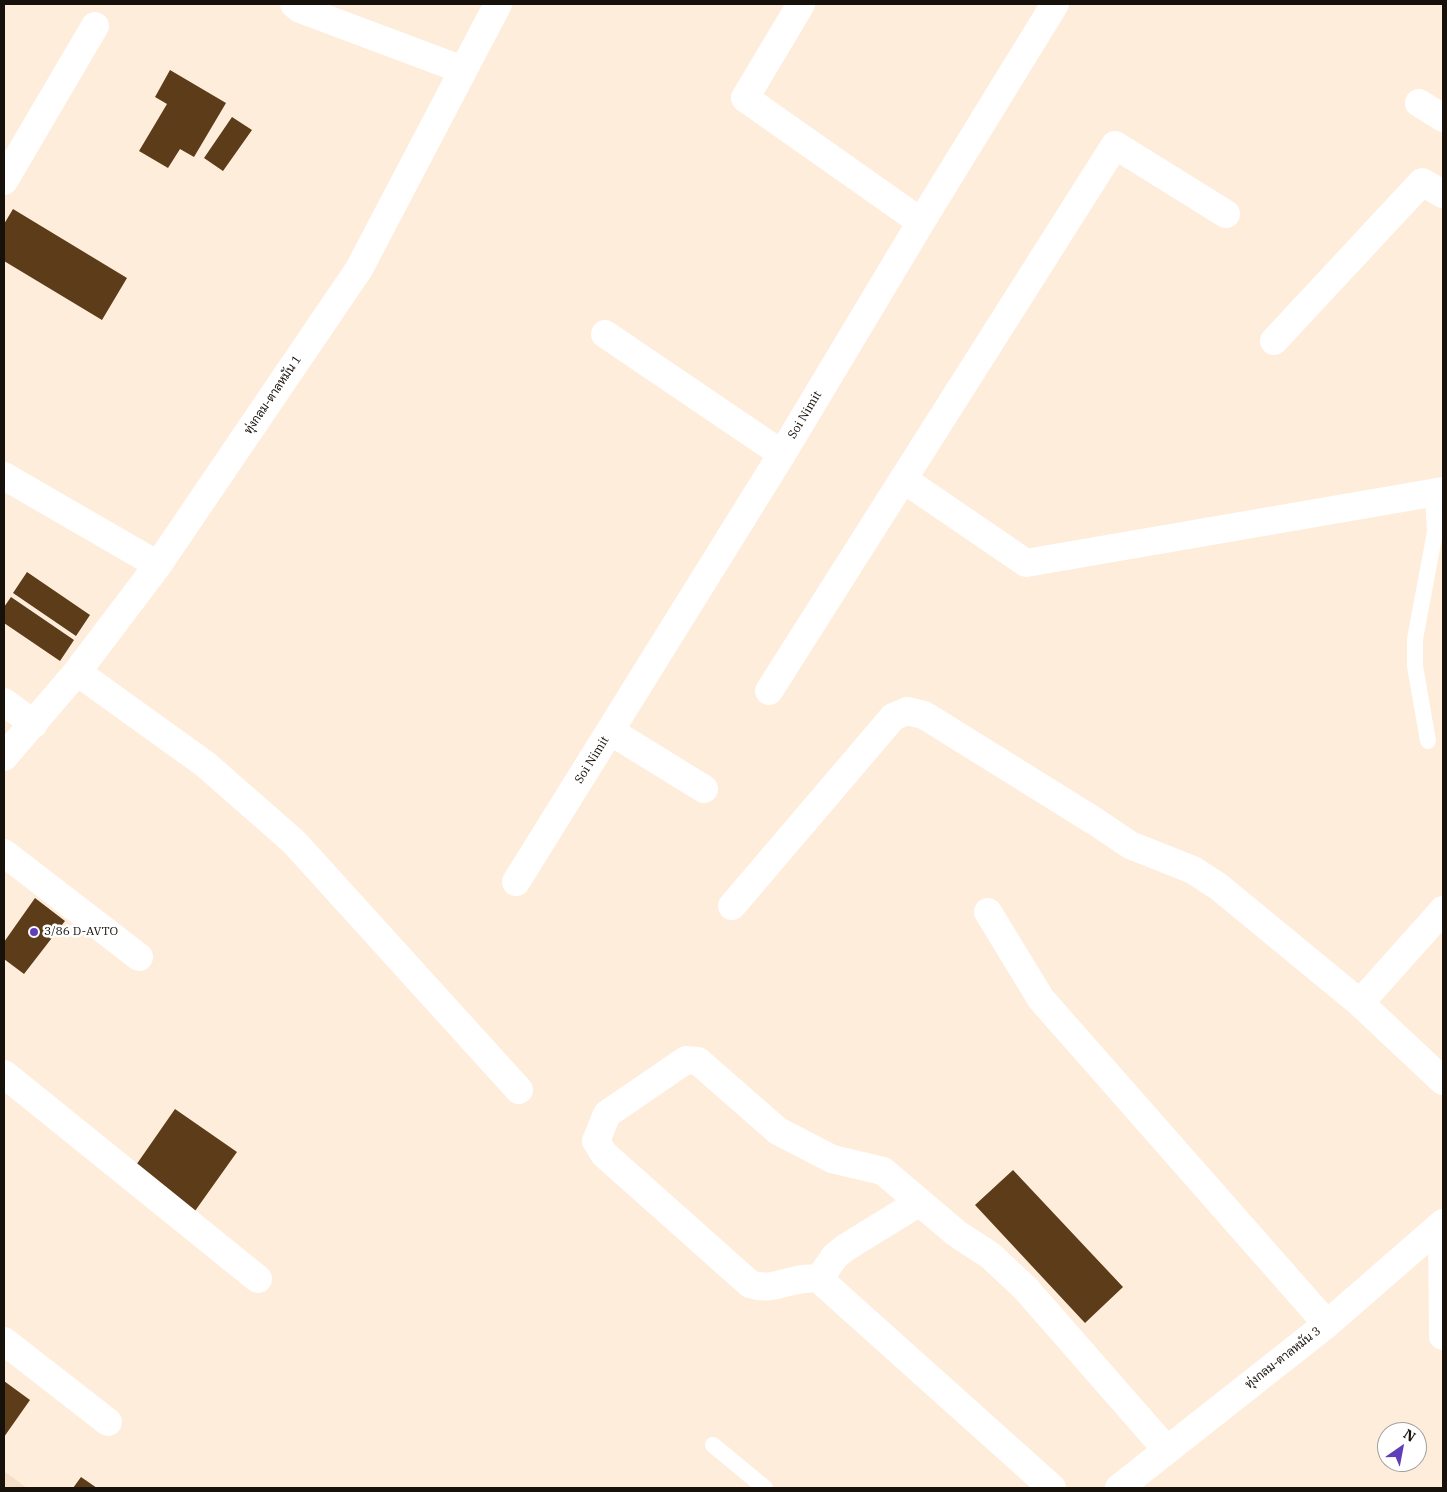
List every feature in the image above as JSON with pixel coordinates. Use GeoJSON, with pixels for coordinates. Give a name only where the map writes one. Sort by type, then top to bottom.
{"type":"FeatureCollection","features":[{"type":"Feature","properties":{"kind":"street"},"geometry":{"type":"LineString","coordinates":[[294,4],[300,9],[463,70]]}},
{"type":"Feature","properties":{"kind":"street","name":"ทุ่งกลม-ตาลหมัน 1"},"geometry":{"type":"LineString","coordinates":[[4,757],[78,672],[158,565],[359,269],[498,4]]}},
{"type":"Feature","properties":{"kind":"street"},"geometry":{"type":"LineString","coordinates":[[801,4],[746,98],[921,222]]}},
{"type":"Feature","properties":{"kind":"street","name":"Soi Nimit"},"geometry":{"type":"LineString","coordinates":[[516,882],[782,454],[1055,4]]}},
{"type":"Feature","properties":{"kind":"street"},"geometry":{"type":"LineString","coordinates":[[4,181],[95,26]]}},
{"type":"Feature","properties":{"kind":"street"},"geometry":{"type":"LineString","coordinates":[[1419,102],[1443,118]]}},
{"type":"Feature","properties":{"kind":"street"},"geometry":{"type":"LineString","coordinates":[[770,691],[1116,145],[1226,214]]}},
{"type":"Feature","properties":{"kind":"street"},"geometry":{"type":"LineString","coordinates":[[1274,341],[1422,182],[1443,194]]}},
{"type":"Feature","properties":{"kind":"street"},"geometry":{"type":"LineString","coordinates":[[605,334],[782,454]]}},
{"type":"Feature","properties":{"kind":"street"},"geometry":{"type":"LineString","coordinates":[[4,476],[158,565]]}},
{"type":"Feature","properties":{"kind":"street"},"geometry":{"type":"LineString","coordinates":[[903,479],[1026,563],[1438,492]]}},
{"type":"Feature","properties":{"kind":"street"},"geometry":{"type":"LineString","coordinates":[[78,672],[204,764],[294,842],[519,1090]]}},
{"type":"Feature","properties":{"kind":"street"},"geometry":{"type":"LineString","coordinates":[[4,702],[34,724]]}},
{"type":"Feature","properties":{"kind":"street"},"geometry":{"type":"LineString","coordinates":[[732,906],[893,717],[907,711],[924,715],[1096,822],[1118,838],[1153,855],[1193,870],[1219,887],[1360,1003],[1443,1081]]}},
{"type":"Feature","properties":{"kind":"street"},"geometry":{"type":"LineString","coordinates":[[610,731],[704,789]]}},
{"type":"Feature","properties":{"kind":"street"},"geometry":{"type":"LineString","coordinates":[[4,854],[139,957]]}},
{"type":"Feature","properties":{"kind":"street"},"geometry":{"type":"LineString","coordinates":[[1360,1003],[1443,910]]}},
{"type":"Feature","properties":{"kind":"street"},"geometry":{"type":"LineString","coordinates":[[988,912],[1041,999],[1328,1324]]}},
{"type":"Feature","properties":{"kind":"street"},"geometry":{"type":"LineString","coordinates":[[1052,1488],[819,1279],[805,1276],[762,1288],[750,1284],[604,1154],[596,1141],[607,1114],[686,1060],[698,1061],[778,1131],[832,1159],[883,1171],[918,1203],[956,1233],[991,1256],[1026,1289],[1166,1449]]}},
{"type":"Feature","properties":{"kind":"street"},"geometry":{"type":"LineString","coordinates":[[4,1074],[258,1279]]}},
{"type":"Feature","properties":{"kind":"street"},"geometry":{"type":"LineString","coordinates":[[819,1279],[835,1256],[845,1248],[918,1203]]}},
{"type":"Feature","properties":{"kind":"street"},"geometry":{"type":"LineString","coordinates":[[1443,1224],[1443,1336]]}},
{"type":"Feature","properties":{"kind":"street","name":"ทุ่งกลม-ตาลหมัน 3"},"geometry":{"type":"LineString","coordinates":[[1119,1488],[1166,1449],[1328,1324],[1443,1224]]}},
{"type":"Feature","properties":{"kind":"street"},"geometry":{"type":"LineString","coordinates":[[4,1341],[108,1422]]}},
{"type":"Feature","properties":{"kind":"lane"},"geometry":{"type":"LineString","coordinates":[[1428,741],[1415,666],[1415,639],[1435,532],[1438,492]]}},
{"type":"Feature","properties":{"kind":"lane"},"geometry":{"type":"LineString","coordinates":[[713,1445],[766,1488]]}},
{"type":"Feature","properties":{"kind":"shaded area"},"geometry":{"type":"Polygon","coordinates":[[[4,1471],[27,1488],[4,1488],[4,1471]]]}},
{"type":"Feature","properties":{"kind":"building"},"geometry":{"type":"Polygon","coordinates":[[[170,70],[226,103],[194,157],[180,149],[168,168],[139,151],[167,104],[155,97],[170,70]]]}},
{"type":"Feature","properties":{"kind":"building"},"geometry":{"type":"Polygon","coordinates":[[[232,117],[252,130],[223,171],[204,158],[232,117]]]}},
{"type":"Feature","properties":{"kind":"building"},"geometry":{"type":"Polygon","coordinates":[[[13,209],[127,278],[102,320],[4,261],[4,224],[13,209]]]}},
{"type":"Feature","properties":{"kind":"building"},"geometry":{"type":"Polygon","coordinates":[[[27,572],[90,615],[76,636],[13,593],[27,572]]]}},
{"type":"Feature","properties":{"kind":"building"},"geometry":{"type":"Polygon","coordinates":[[[11,597],[74,640],[60,661],[4,623],[4,607],[11,597]]]}},
{"type":"Feature","properties":{"kind":"building","name":"3/86 D-AVTO"},"geometry":{"type":"Polygon","coordinates":[[[35,898],[65,921],[24,974],[4,959],[4,942],[35,898]]]}},
{"type":"Feature","properties":{"kind":"building"},"geometry":{"type":"Polygon","coordinates":[[[175,1109],[237,1152],[195,1211],[134,1168],[175,1109]]]}},
{"type":"Feature","properties":{"kind":"building"},"geometry":{"type":"Polygon","coordinates":[[[1013,1170],[1123,1287],[1085,1323],[975,1205],[1013,1170]]]}},
{"type":"Feature","properties":{"kind":"building"},"geometry":{"type":"Polygon","coordinates":[[[4,1381],[30,1400],[4,1437],[4,1381]]]}},
{"type":"Feature","properties":{"kind":"building"},"geometry":{"type":"Polygon","coordinates":[[[81,1477],[97,1488],[73,1488],[81,1477]]]}},
{"type":"Feature","properties":{"kind":"place","name":"3/86 D-AVTO"},"geometry":{"type":"Point","coordinates":[34,932]}}]}
